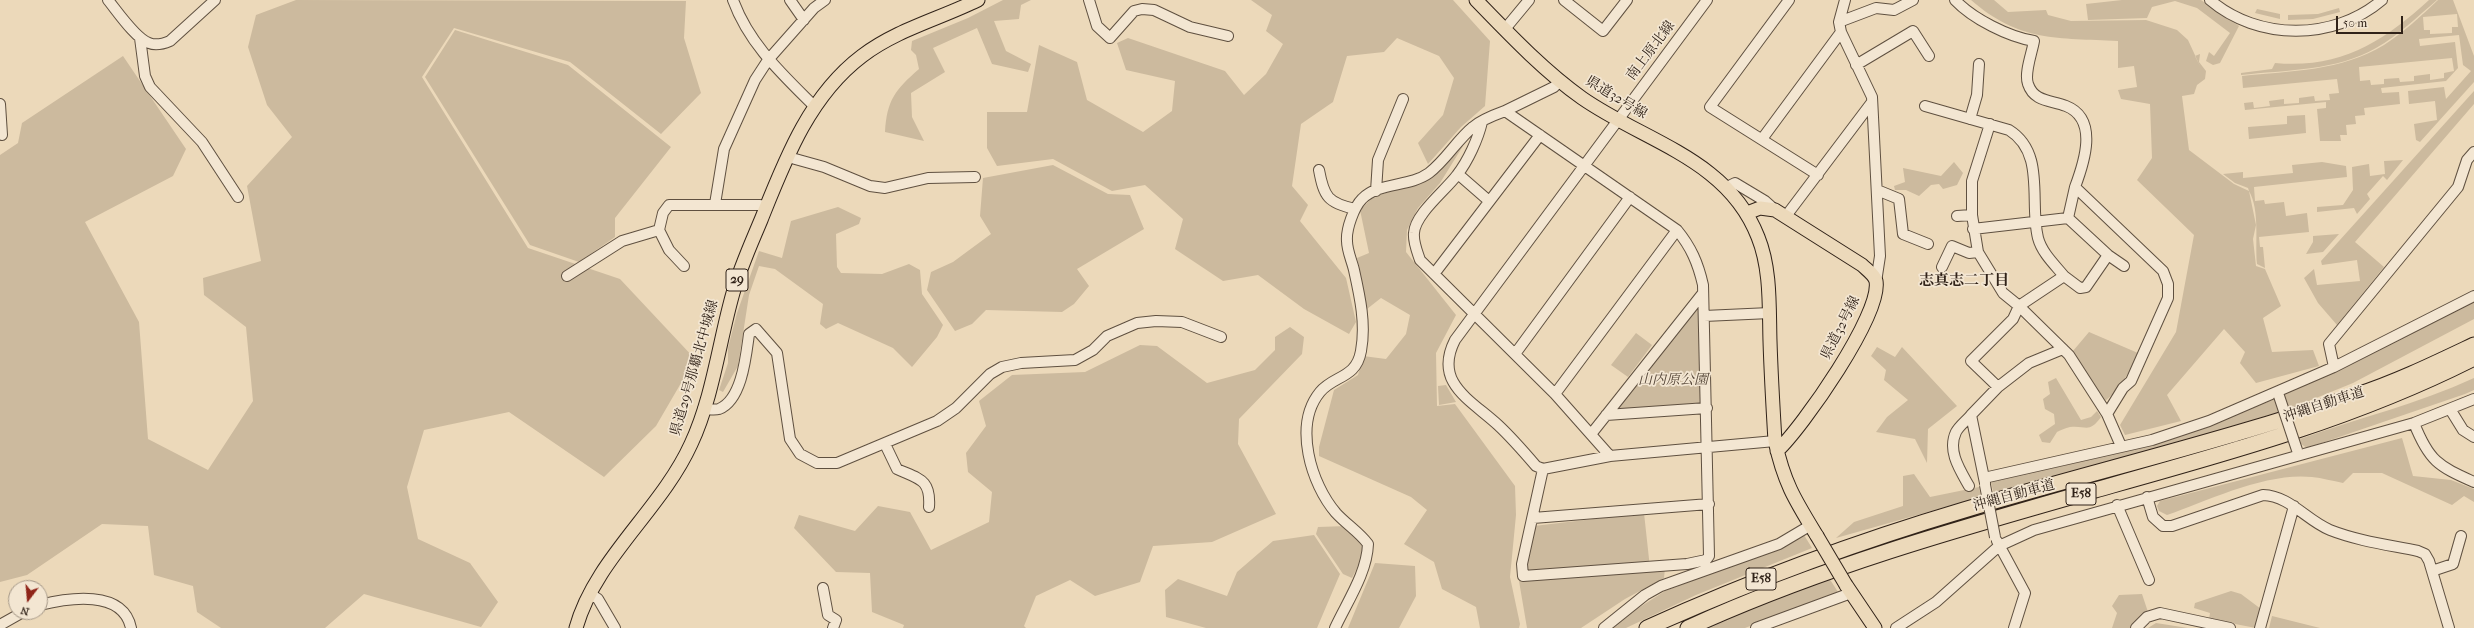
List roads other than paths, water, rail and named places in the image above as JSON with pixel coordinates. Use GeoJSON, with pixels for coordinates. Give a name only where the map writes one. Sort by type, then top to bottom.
{"type":"FeatureCollection","features":[{"type":"Feature","properties":{"kind":"highway","name":"沖縄自動車道"},"geometry":{"type":"LineString","coordinates":[[1647,628],[1750,583],[1878,537],[1973,508],[2168,454],[2319,408],[2359,395],[2474,345]]}},
{"type":"Feature","properties":{"kind":"highway","name":"沖縄自動車道"},"geometry":{"type":"LineString","coordinates":[[1688,628],[1811,577],[1887,551],[2299,430],[2391,396],[2474,358]]}},
{"type":"Feature","properties":{"kind":"main road","name":"県道29号那覇北中城線"},"geometry":{"type":"LineString","coordinates":[[576,628],[589,593],[621,547],[668,485],[692,441],[703,409],[733,293],[766,207],[788,157],[814,106],[839,75],[875,47],[902,32],[978,0]]}},
{"type":"Feature","properties":{"kind":"main road","name":"県道32号線"},"geometry":{"type":"LineString","coordinates":[[1476,0],[1504,29],[1560,81],[1583,98],[1618,119],[1696,162],[1727,188],[1747,213],[1763,251],[1770,313],[1776,446],[1787,484],[1849,589],[1875,628]]}},
{"type":"Feature","properties":{"kind":"main road"},"geometry":{"type":"LineString","coordinates":[[1747,213],[1760,208],[1781,213],[1862,266],[1873,275],[1876,282]]}},
{"type":"Feature","properties":{"kind":"main road","name":"県道32号線"},"geometry":{"type":"LineString","coordinates":[[1776,446],[1792,436],[1846,356],[1870,313],[1876,282]]}},
{"type":"Feature","properties":{"kind":"street"},"geometry":{"type":"LineString","coordinates":[[108,0],[140,38],[149,44],[161,44],[170,41],[215,0]]}},
{"type":"Feature","properties":{"kind":"street"},"geometry":{"type":"LineString","coordinates":[[733,0],[739,16],[768,60],[814,106]]}},
{"type":"Feature","properties":{"kind":"street"},"geometry":{"type":"LineString","coordinates":[[790,0],[804,20]]}},
{"type":"Feature","properties":{"kind":"street"},"geometry":{"type":"LineString","coordinates":[[715,204],[724,149],[754,80],[768,60],[814,8],[825,0]]}},
{"type":"Feature","properties":{"kind":"street"},"geometry":{"type":"LineString","coordinates":[[1089,0],[1097,26],[1110,38],[1134,11],[1142,9],[1154,10],[1190,27],[1228,36]]}},
{"type":"Feature","properties":{"kind":"street"},"geometry":{"type":"LineString","coordinates":[[1504,29],[1529,0]]}},
{"type":"Feature","properties":{"kind":"street"},"geometry":{"type":"LineString","coordinates":[[1564,0],[1602,31],[1627,0]]}},
{"type":"Feature","properties":{"kind":"street","name":"南上原北線"},"geometry":{"type":"LineString","coordinates":[[1543,469],[1536,466],[1486,414],[1462,396],[1450,375],[1447,364],[1448,354],[1455,340],[1708,0]]}},
{"type":"Feature","properties":{"kind":"street"},"geometry":{"type":"LineString","coordinates":[[1789,0],[1710,107],[1818,175]]}},
{"type":"Feature","properties":{"kind":"street"},"geometry":{"type":"LineString","coordinates":[[1762,139],[1840,27],[1845,0]]}},
{"type":"Feature","properties":{"kind":"street"},"geometry":{"type":"LineString","coordinates":[[1840,27],[1876,8],[1894,10],[1914,0]]}},
{"type":"Feature","properties":{"kind":"street"},"geometry":{"type":"LineString","coordinates":[[1956,0],[1962,7],[2006,34],[2034,42],[2028,75],[2028,83],[2033,94],[2044,100],[2066,105],[2077,111],[2086,127],[2084,163],[2075,187],[2068,218]]}},
{"type":"Feature","properties":{"kind":"street"},"geometry":{"type":"LineString","coordinates":[[2210,0],[2247,22],[2275,30],[2299,31],[2322,29],[2347,21],[2362,14],[2382,0]]}},
{"type":"Feature","properties":{"kind":"street"},"geometry":{"type":"LineString","coordinates":[[1840,27],[1872,102],[1880,267],[1876,282]]}},
{"type":"Feature","properties":{"kind":"street"},"geometry":{"type":"LineString","coordinates":[[1856,65],[1913,31],[1929,56]]}},
{"type":"Feature","properties":{"kind":"street"},"geometry":{"type":"LineString","coordinates":[[140,38],[145,76],[150,86],[202,142],[238,197]]}},
{"type":"Feature","properties":{"kind":"street"},"geometry":{"type":"LineString","coordinates":[[1970,119],[1977,95],[1979,64]]}},
{"type":"Feature","properties":{"kind":"street"},"geometry":{"type":"LineString","coordinates":[[1335,628],[1359,578],[1368,555],[1368,544],[1360,533],[1336,513],[1320,489],[1309,458],[1306,431],[1314,403],[1320,392],[1329,385],[1344,378],[1355,367],[1361,352],[1361,306],[1347,240],[1355,209],[1362,198],[1376,191],[1405,183],[1428,174],[1473,127],[1554,87],[1560,81]]}},
{"type":"Feature","properties":{"kind":"street"},"geometry":{"type":"LineString","coordinates":[[1376,191],[1378,160],[1403,99]]}},
{"type":"Feature","properties":{"kind":"street"},"geometry":{"type":"LineString","coordinates":[[1727,188],[1735,183],[1765,201],[1781,213],[1818,175],[1872,102]]}},
{"type":"Feature","properties":{"kind":"street"},"geometry":{"type":"LineString","coordinates":[[0,104],[2,135]]}},
{"type":"Feature","properties":{"kind":"street"},"geometry":{"type":"LineString","coordinates":[[1925,106],[2009,130],[2019,137],[2027,146],[2032,159],[2038,238],[2046,255],[2064,276],[2080,288],[2086,287],[2108,255]]}},
{"type":"Feature","properties":{"kind":"street"},"geometry":{"type":"LineString","coordinates":[[1505,111],[1677,230],[1690,246],[1699,268],[1703,293],[1704,316],[1708,447],[1709,556],[1706,560],[1687,564],[1523,576],[1522,564],[1543,469],[1610,456],[1708,447],[1776,446]]}},
{"type":"Feature","properties":{"kind":"street"},"geometry":{"type":"LineString","coordinates":[[1482,122],[1480,131],[1458,174],[1419,218],[1413,232],[1415,248],[1420,260],[1555,394],[1592,433],[1610,456]]}},
{"type":"Feature","properties":{"kind":"street"},"geometry":{"type":"LineString","coordinates":[[1990,124],[1972,181],[1973,229],[1978,252],[2003,294],[2019,306],[2070,355],[2107,414],[2121,446]]}},
{"type":"Feature","properties":{"kind":"street"},"geometry":{"type":"LineString","coordinates":[[1434,274],[1540,135]]}},
{"type":"Feature","properties":{"kind":"street"},"geometry":{"type":"LineString","coordinates":[[2334,367],[2329,344],[2458,188],[2467,160],[2474,152]]}},
{"type":"Feature","properties":{"kind":"street"},"geometry":{"type":"LineString","coordinates":[[788,157],[824,167],[870,186],[885,188],[928,178],[975,177]]}},
{"type":"Feature","properties":{"kind":"street"},"geometry":{"type":"LineString","coordinates":[[1319,170],[1321,185],[1336,205],[1355,209]]}},
{"type":"Feature","properties":{"kind":"street"},"geometry":{"type":"LineString","coordinates":[[1458,174],[1489,201]]}},
{"type":"Feature","properties":{"kind":"street"},"geometry":{"type":"LineString","coordinates":[[2075,187],[2163,271],[2168,284],[2168,298],[2131,381],[2123,388],[2107,414]]}},
{"type":"Feature","properties":{"kind":"street"},"geometry":{"type":"LineString","coordinates":[[1877,190],[1899,199],[1903,234],[1928,244]]}},
{"type":"Feature","properties":{"kind":"street"},"geometry":{"type":"LineString","coordinates":[[1515,354],[1630,197]]}},
{"type":"Feature","properties":{"kind":"street"},"geometry":{"type":"LineString","coordinates":[[684,266],[669,250],[659,230],[663,213],[669,204],[760,205],[766,207]]}},
{"type":"Feature","properties":{"kind":"street"},"geometry":{"type":"LineString","coordinates":[[1957,216],[1972,215]]}},
{"type":"Feature","properties":{"kind":"street"},"geometry":{"type":"LineString","coordinates":[[1973,229],[2037,223],[2068,218]]}},
{"type":"Feature","properties":{"kind":"street"},"geometry":{"type":"LineString","coordinates":[[2068,218],[2108,255],[2124,266]]}},
{"type":"Feature","properties":{"kind":"street"},"geometry":{"type":"LineString","coordinates":[[567,276],[622,241],[659,230]]}},
{"type":"Feature","properties":{"kind":"street"},"geometry":{"type":"LineString","coordinates":[[1555,394],[1677,230]]}},
{"type":"Feature","properties":{"kind":"street"},"geometry":{"type":"LineString","coordinates":[[1942,267],[1952,246],[1969,253],[1978,252]]}},
{"type":"Feature","properties":{"kind":"street"},"geometry":{"type":"LineString","coordinates":[[1998,388],[1971,361],[2013,319],[2019,306],[2064,276]]}},
{"type":"Feature","properties":{"kind":"street"},"geometry":{"type":"LineString","coordinates":[[1592,433],[1703,293]]}},
{"type":"Feature","properties":{"kind":"street"},"geometry":{"type":"LineString","coordinates":[[1984,481],[2121,446],[2152,440],[2209,421],[2278,394],[2474,296]]}},
{"type":"Feature","properties":{"kind":"street"},"geometry":{"type":"LineString","coordinates":[[1704,316],[1770,313]]}},
{"type":"Feature","properties":{"kind":"street"},"geometry":{"type":"LineString","coordinates":[[703,409],[718,409],[730,400],[740,382],[749,334],[756,329],[777,353],[790,438],[800,454],[816,463],[837,463],[938,421],[956,408],[990,374],[1002,367],[1021,363],[1075,360],[1093,350],[1107,336],[1137,323],[1156,321],[1182,322],[1221,337]]}},
{"type":"Feature","properties":{"kind":"street"},"geometry":{"type":"LineString","coordinates":[[1969,486],[1954,461],[1956,432],[1998,388],[2029,363],[2063,349]]}},
{"type":"Feature","properties":{"kind":"street"},"geometry":{"type":"LineString","coordinates":[[2278,394],[2298,453]]}},
{"type":"Feature","properties":{"kind":"street"},"geometry":{"type":"LineString","coordinates":[[1896,628],[1936,602],[1997,542],[2117,505],[2298,453],[2414,423],[2474,399]]}},
{"type":"Feature","properties":{"kind":"street"},"geometry":{"type":"LineString","coordinates":[[1606,415],[1707,408]]}},
{"type":"Feature","properties":{"kind":"street"},"geometry":{"type":"LineString","coordinates":[[2450,409],[2463,430],[2474,437]]}},
{"type":"Feature","properties":{"kind":"street"},"geometry":{"type":"LineString","coordinates":[[1971,415],[1997,542],[2025,593],[2014,628]]}},
{"type":"Feature","properties":{"kind":"street"},"geometry":{"type":"LineString","coordinates":[[2414,423],[2429,456],[2443,468],[2474,482]]}},
{"type":"Feature","properties":{"kind":"street"},"geometry":{"type":"LineString","coordinates":[[885,444],[890,460],[897,469],[922,480],[928,486],[930,493],[929,507]]}},
{"type":"Feature","properties":{"kind":"street"},"geometry":{"type":"LineString","coordinates":[[2147,497],[2153,517],[2163,526],[2172,526],[2263,495],[2275,495],[2330,530],[2425,554],[2432,571],[2449,628]]}},
{"type":"Feature","properties":{"kind":"street"},"geometry":{"type":"LineString","coordinates":[[1533,518],[1709,504]]}},
{"type":"Feature","properties":{"kind":"street"},"geometry":{"type":"LineString","coordinates":[[2117,505],[2149,580]]}},
{"type":"Feature","properties":{"kind":"street"},"geometry":{"type":"LineString","coordinates":[[2260,628],[2294,506]]}},
{"type":"Feature","properties":{"kind":"street"},"geometry":{"type":"LineString","coordinates":[[1604,628],[1645,596],[1661,586],[1814,531]]}},
{"type":"Feature","properties":{"kind":"street"},"geometry":{"type":"LineString","coordinates":[[2432,571],[2453,564],[2461,536]]}},
{"type":"Feature","properties":{"kind":"street"},"geometry":{"type":"LineString","coordinates":[[1687,564],[1688,576]]}},
{"type":"Feature","properties":{"kind":"street"},"geometry":{"type":"LineString","coordinates":[[822,588],[828,615],[836,620],[833,628]]}},
{"type":"Feature","properties":{"kind":"street"},"geometry":{"type":"LineString","coordinates":[[1756,628],[1849,589]]}},
{"type":"Feature","properties":{"kind":"street"},"geometry":{"type":"LineString","coordinates":[[589,593],[598,599],[615,628]]}},
{"type":"Feature","properties":{"kind":"street"},"geometry":{"type":"LineString","coordinates":[[48,603],[67,598],[92,599],[115,605],[126,614],[131,628]]}},
{"type":"Feature","properties":{"kind":"street"},"geometry":{"type":"LineString","coordinates":[[2136,628],[2147,617],[2160,613],[2230,628]]}},
{"type":"Feature","properties":{"kind":"street"},"geometry":{"type":"LineString","coordinates":[[0,625],[9,620]]}},
{"type":"Feature","properties":{"kind":"district","name":"志真志二丁目"},"geometry":{"type":"Point","coordinates":[1964,281]}},
{"type":"Feature","properties":{"kind":"park label","name":"山内原公園"},"geometry":{"type":"Point","coordinates":[1673,381]}}]}
